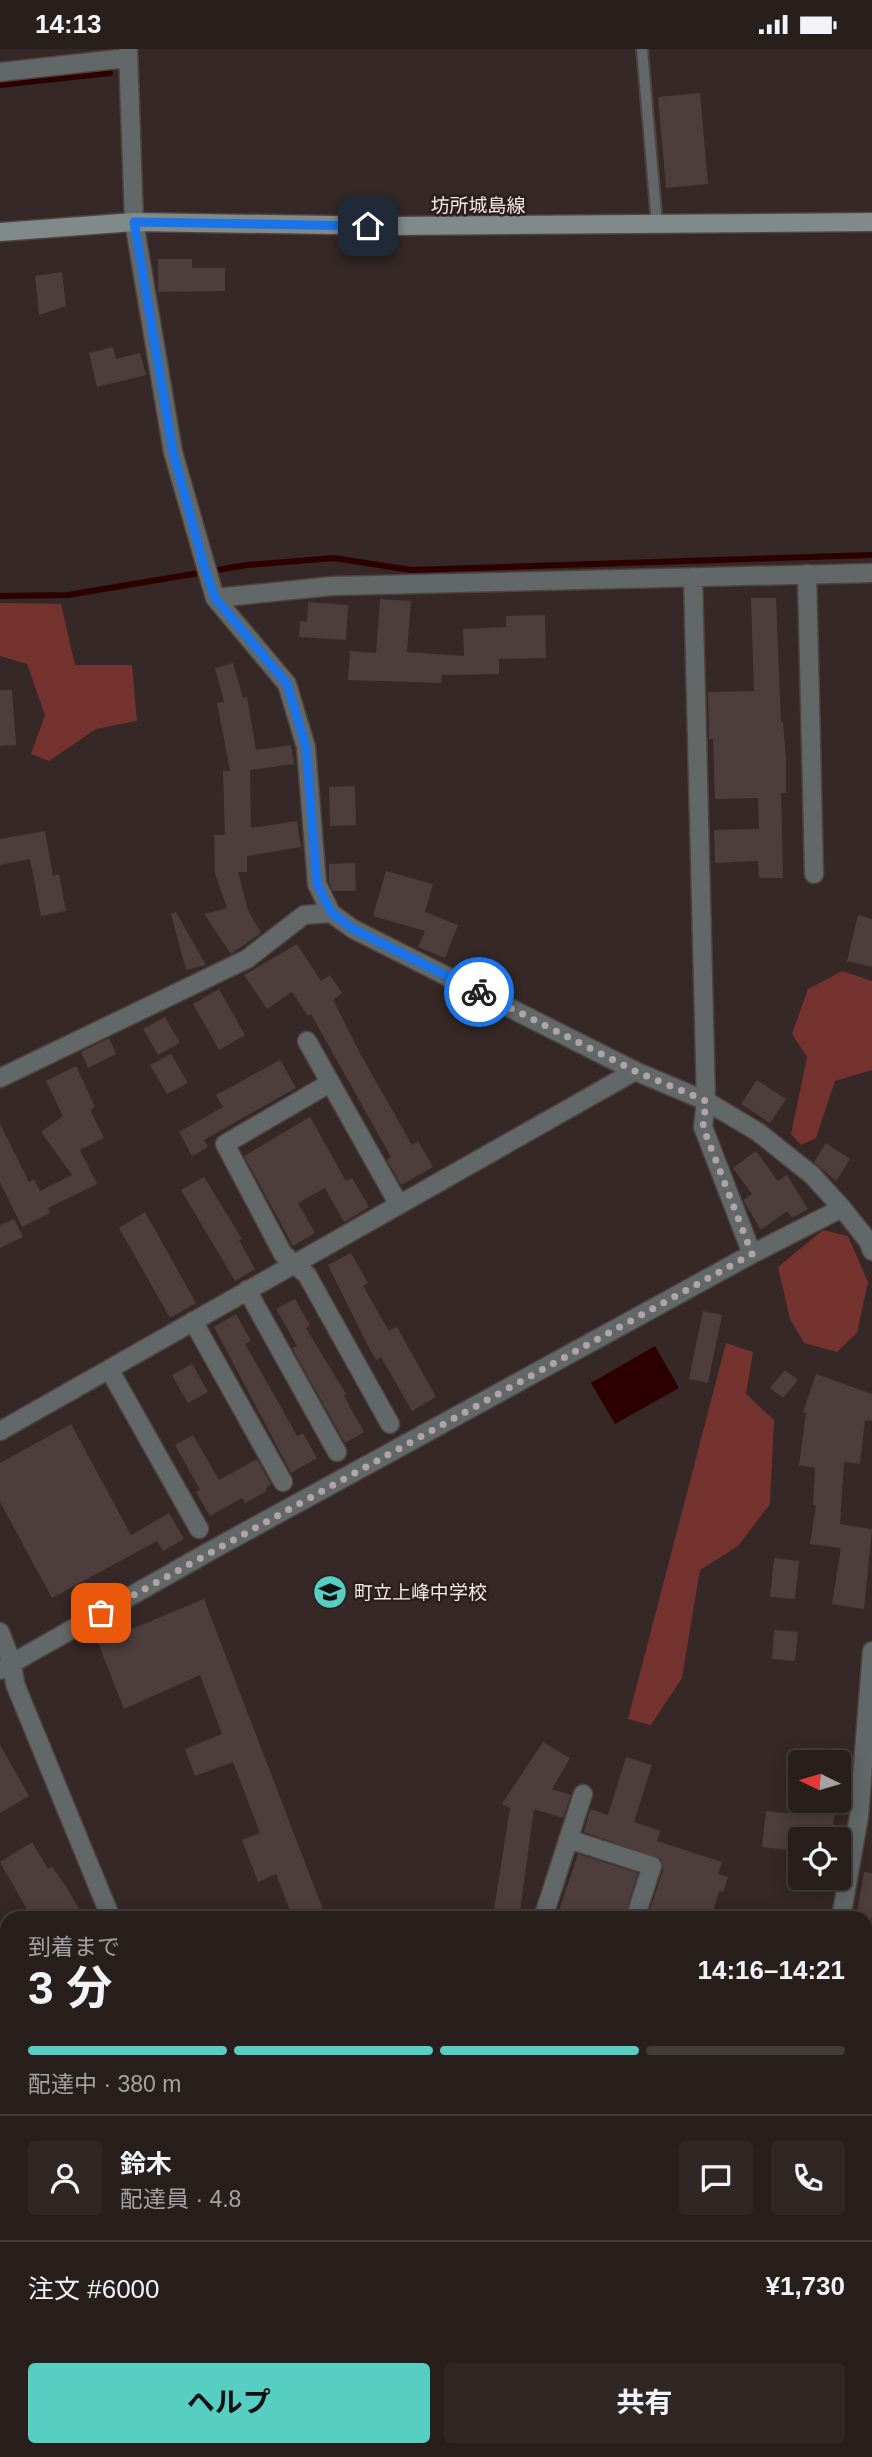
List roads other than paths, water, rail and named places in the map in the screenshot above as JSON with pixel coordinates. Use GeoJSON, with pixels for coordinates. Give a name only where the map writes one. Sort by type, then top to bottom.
{"type":"FeatureCollection","features":[{"type":"Feature","properties":{"kind":"main road","name":"坊所城島線"},"geometry":{"type":"LineString","coordinates":[[0,232],[134,222],[394,226],[872,222]]}},
{"type":"Feature","properties":{"kind":"street"},"geometry":{"type":"LineString","coordinates":[[0,72],[127,53],[134,222],[173,452],[215,598],[287,684],[306,747],[317,884],[331,912],[353,929],[635,1071],[706,1101],[758,1132],[812,1175],[842,1208],[868,1241],[872,1251]]}},
{"type":"Feature","properties":{"kind":"street"},"geometry":{"type":"LineString","coordinates":[[215,598],[333,586],[872,573]]}},
{"type":"Feature","properties":{"kind":"street"},"geometry":{"type":"LineString","coordinates":[[807,574],[814,874]]}},
{"type":"Feature","properties":{"kind":"street"},"geometry":{"type":"LineString","coordinates":[[693,577],[706,1101],[703,1127],[752,1254]]}},
{"type":"Feature","properties":{"kind":"street"},"geometry":{"type":"LineString","coordinates":[[0,1078],[247,959],[304,915],[331,912]]}},
{"type":"Feature","properties":{"kind":"street"},"geometry":{"type":"LineString","coordinates":[[307,1041],[399,1205]]}},
{"type":"Feature","properties":{"kind":"street"},"geometry":{"type":"LineString","coordinates":[[0,1430],[635,1071]]}},
{"type":"Feature","properties":{"kind":"street"},"geometry":{"type":"LineString","coordinates":[[331,1083],[225,1144],[283,1254],[307,1275],[390,1424]]}},
{"type":"Feature","properties":{"kind":"street"},"geometry":{"type":"LineString","coordinates":[[6,1667],[752,1254],[842,1208]]}},
{"type":"Feature","properties":{"kind":"street"},"geometry":{"type":"LineString","coordinates":[[247,1290],[337,1453]]}},
{"type":"Feature","properties":{"kind":"street"},"geometry":{"type":"LineString","coordinates":[[193,1321],[283,1482]]}},
{"type":"Feature","properties":{"kind":"street"},"geometry":{"type":"LineString","coordinates":[[110,1369],[199,1529]]}},
{"type":"Feature","properties":{"kind":"street"},"geometry":{"type":"LineString","coordinates":[[0,1632],[6,1667],[108,1911]]}},
{"type":"Feature","properties":{"kind":"street"},"geometry":{"type":"LineString","coordinates":[[842,1911],[859,1816],[872,1651]]}},
{"type":"Feature","properties":{"kind":"street"},"geometry":{"type":"LineString","coordinates":[[545,1911],[583,1794]]}},
{"type":"Feature","properties":{"kind":"street"},"geometry":{"type":"LineString","coordinates":[[568,1839],[652,1866],[637,1911]]}},
{"type":"Feature","properties":{"kind":"lane"},"geometry":{"type":"LineString","coordinates":[[642,49],[657,225]]}},
{"type":"Feature","properties":{"kind":"waterway"},"geometry":{"type":"LineString","coordinates":[[0,85],[110,73]]}},
{"type":"Feature","properties":{"kind":"waterway"},"geometry":{"type":"LineString","coordinates":[[0,596],[68,595],[247,565],[334,558],[411,570],[872,555]]}},
{"type":"Feature","properties":{"kind":"place","name":"町立上峰中学校"},"geometry":{"type":"Point","coordinates":[330,1592]}}]}
